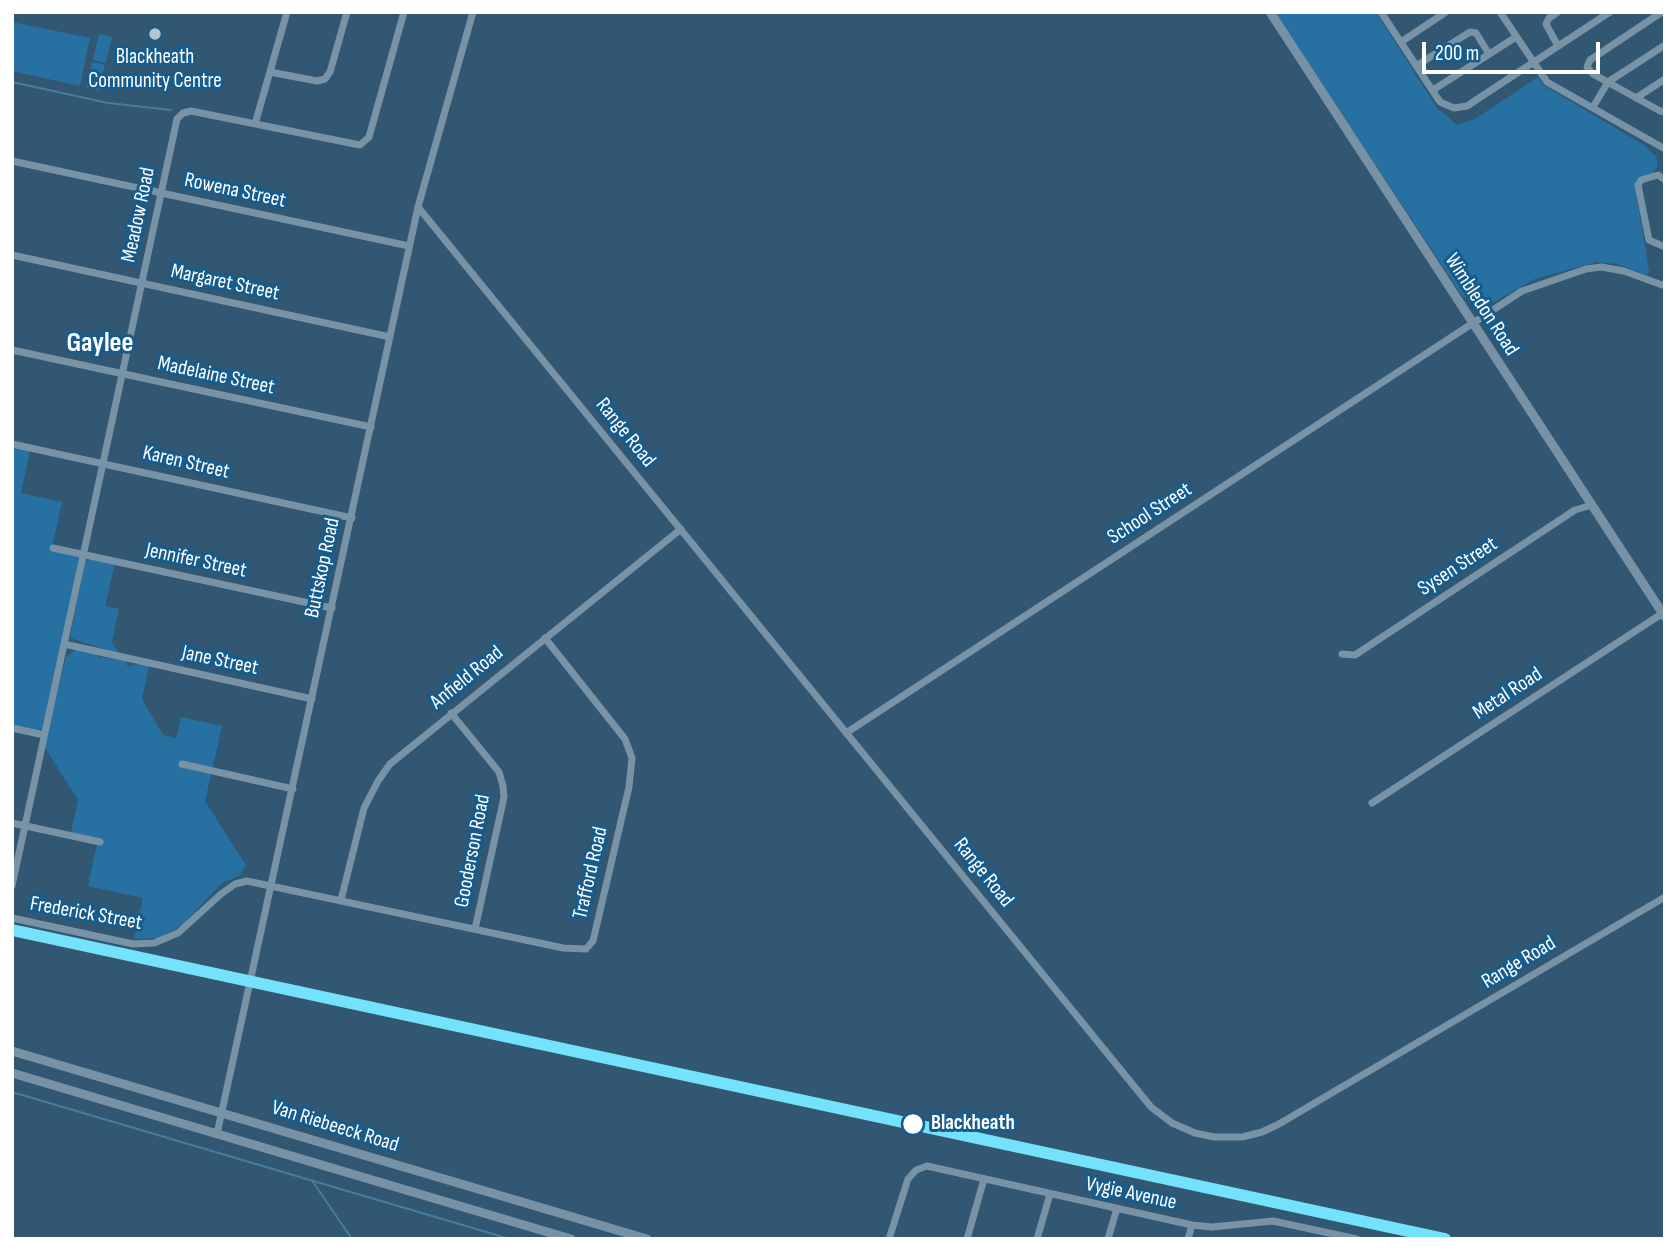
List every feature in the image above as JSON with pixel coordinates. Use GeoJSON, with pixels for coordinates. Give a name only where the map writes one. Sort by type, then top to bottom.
{"type":"FeatureCollection","features":[{"type":"Feature","properties":{"kind":"main road","name":"Wimbledon Road"},"geometry":{"type":"LineString","coordinates":[[1270,12],[1664,615]]}},
{"type":"Feature","properties":{"kind":"main road","name":"Van Riebeeck Road"},"geometry":{"type":"LineString","coordinates":[[12,1051],[647,1239]]}},
{"type":"Feature","properties":{"kind":"main road","name":"Van Riebeeck Road"},"geometry":{"type":"LineString","coordinates":[[12,1073],[570,1239]]}},
{"type":"Feature","properties":{"kind":"street"},"geometry":{"type":"LineString","coordinates":[[256,124],[287,12]]}},
{"type":"Feature","properties":{"kind":"street"},"geometry":{"type":"LineString","coordinates":[[270,72],[317,81],[324,79],[331,69],[346,12]]}},
{"type":"Feature","properties":{"kind":"street","name":"Meadow Road"},"geometry":{"type":"LineString","coordinates":[[12,886],[82,554],[180,114],[191,111],[355,146],[364,143],[369,137],[404,12]]}},
{"type":"Feature","properties":{"kind":"street","name":"Buttskop Road"},"geometry":{"type":"LineString","coordinates":[[217,1134],[409,246],[473,12]]}},
{"type":"Feature","properties":{"kind":"street"},"geometry":{"type":"LineString","coordinates":[[1393,12],[1383,15],[1443,105],[1454,108],[1464,107],[1610,12]]}},
{"type":"Feature","properties":{"kind":"street"},"geometry":{"type":"LineString","coordinates":[[1401,42],[1447,12]]}},
{"type":"Feature","properties":{"kind":"street"},"geometry":{"type":"LineString","coordinates":[[1558,12],[1549,18],[1546,24],[1559,46]]}},
{"type":"Feature","properties":{"kind":"street"},"geometry":{"type":"LineString","coordinates":[[1662,12],[1589,62],[1587,67],[1590,72],[1665,112]]}},
{"type":"Feature","properties":{"kind":"street"},"geometry":{"type":"LineString","coordinates":[[1502,13],[1547,82],[1665,149]]}},
{"type":"Feature","properties":{"kind":"street"},"geometry":{"type":"LineString","coordinates":[[1416,66],[1470,32],[1476,33],[1489,54]]}},
{"type":"Feature","properties":{"kind":"street"},"geometry":{"type":"LineString","coordinates":[[1433,90],[1516,37]]}},
{"type":"Feature","properties":{"kind":"street"},"geometry":{"type":"LineString","coordinates":[[1593,107],[1608,82],[1665,45]]}},
{"type":"Feature","properties":{"kind":"street"},"geometry":{"type":"LineString","coordinates":[[1636,97],[1665,79]]}},
{"type":"Feature","properties":{"kind":"street","name":"Rowena Street"},"geometry":{"type":"LineString","coordinates":[[12,161],[409,246]]}},
{"type":"Feature","properties":{"kind":"street"},"geometry":{"type":"LineString","coordinates":[[1665,180],[1658,175],[1639,183],[1638,190],[1648,240],[1665,247]]}},
{"type":"Feature","properties":{"kind":"street","name":"Range Road"},"geometry":{"type":"LineString","coordinates":[[418,207],[1151,1107],[1172,1123],[1205,1135],[1242,1136],[1262,1132],[1665,897]]}},
{"type":"Feature","properties":{"kind":"street","name":"Margaret Street"},"geometry":{"type":"LineString","coordinates":[[12,255],[390,337]]}},
{"type":"Feature","properties":{"kind":"street","name":"School Street"},"geometry":{"type":"LineString","coordinates":[[846,733],[1528,288],[1593,268],[1615,268],[1665,286]]}},
{"type":"Feature","properties":{"kind":"street","name":"Madelaine Street"},"geometry":{"type":"LineString","coordinates":[[12,350],[371,427]]}},
{"type":"Feature","properties":{"kind":"street","name":"Karen Street"},"geometry":{"type":"LineString","coordinates":[[12,444],[352,518]]}},
{"type":"Feature","properties":{"kind":"street","name":"Sysen Street"},"geometry":{"type":"LineString","coordinates":[[1342,654],[1356,655],[1575,510],[1592,505]]}},
{"type":"Feature","properties":{"kind":"street","name":"Anfield Road"},"geometry":{"type":"LineString","coordinates":[[341,900],[364,808],[378,781],[398,756],[681,530]]}},
{"type":"Feature","properties":{"kind":"street","name":"Jennifer Street"},"geometry":{"type":"LineString","coordinates":[[53,548],[332,608]]}},
{"type":"Feature","properties":{"kind":"street","name":"Metal Road"},"geometry":{"type":"LineString","coordinates":[[1372,803],[1664,615]]}},
{"type":"Feature","properties":{"kind":"street","name":"Trafford Road"},"geometry":{"type":"LineString","coordinates":[[154,943],[178,933],[220,894],[235,884],[247,881],[582,950],[593,941],[633,766],[625,739],[545,638]]}},
{"type":"Feature","properties":{"kind":"street","name":"Jane Street"},"geometry":{"type":"LineString","coordinates":[[64,644],[312,699]]}},
{"type":"Feature","properties":{"kind":"street","name":"Gooderson Road"},"geometry":{"type":"LineString","coordinates":[[451,713],[499,772],[503,786],[504,797],[475,929]]}},
{"type":"Feature","properties":{"kind":"street"},"geometry":{"type":"LineString","coordinates":[[12,728],[44,735]]}},
{"type":"Feature","properties":{"kind":"street"},"geometry":{"type":"LineString","coordinates":[[182,764],[293,789]]}},
{"type":"Feature","properties":{"kind":"street"},"geometry":{"type":"LineString","coordinates":[[12,823],[100,842]]}},
{"type":"Feature","properties":{"kind":"street","name":"Frederick Street"},"geometry":{"type":"LineString","coordinates":[[12,918],[133,944],[154,943]]}},
{"type":"Feature","properties":{"kind":"street","name":"Vygie Avenue"},"geometry":{"type":"LineString","coordinates":[[889,1239],[907,1182],[913,1172],[927,1167],[1192,1225],[1212,1227],[1273,1221],[1357,1239]]}},
{"type":"Feature","properties":{"kind":"street"},"geometry":{"type":"LineString","coordinates":[[967,1239],[984,1179]]}},
{"type":"Feature","properties":{"kind":"street"},"geometry":{"type":"LineString","coordinates":[[1037,1239],[1050,1194]]}},
{"type":"Feature","properties":{"kind":"street"},"geometry":{"type":"LineString","coordinates":[[1108,1239],[1117,1208]]}},
{"type":"Feature","properties":{"kind":"street"},"geometry":{"type":"LineString","coordinates":[[1188,1239],[1192,1225]]}},
{"type":"Feature","properties":{"kind":"shaded area"},"geometry":{"type":"Polygon","coordinates":[[[1275,12],[1376,12],[1437,108],[1457,125],[1475,119],[1538,77],[1543,85],[1644,145],[1656,156],[1658,166],[1652,173],[1640,178],[1635,186],[1649,271],[1647,275],[1617,264],[1596,262],[1535,279],[1487,306],[1479,306],[1470,297],[1463,297],[1275,12]]]}},
{"type":"Feature","properties":{"kind":"shaded area"},"geometry":{"type":"Polygon","coordinates":[[[12,22],[90,38],[80,86],[12,71],[12,22]]]}},
{"type":"Feature","properties":{"kind":"shaded area"},"geometry":{"type":"Polygon","coordinates":[[[99,34],[112,37],[106,63],[93,60],[99,34]]]}},
{"type":"Feature","properties":{"kind":"shaded area"},"geometry":{"type":"Polygon","coordinates":[[[92,62],[105,65],[99,91],[86,88],[92,62]]]}},
{"type":"Feature","properties":{"kind":"shaded area"},"geometry":{"type":"Polygon","coordinates":[[[12,447],[30,450],[21,493],[62,502],[52,548],[78,555],[79,558],[44,728],[38,731],[12,726],[12,447]]]}},
{"type":"Feature","properties":{"kind":"shaded area"},"geometry":{"type":"Polygon","coordinates":[[[91,558],[115,563],[105,606],[119,609],[112,642],[119,654],[70,638],[85,562],[91,558]]]}},
{"type":"Feature","properties":{"kind":"shaded area"},"geometry":{"type":"Polygon","coordinates":[[[76,649],[92,652],[100,657],[125,660],[128,667],[139,663],[149,667],[142,699],[163,735],[176,738],[181,717],[222,726],[205,801],[247,867],[240,875],[221,884],[184,923],[156,938],[134,939],[143,898],[88,886],[98,839],[71,833],[78,800],[44,746],[66,657],[76,649]]]}},
{"type":"Feature","properties":{"kind":"waterway"},"geometry":{"type":"LineString","coordinates":[[12,82],[108,103],[171,110]]}},
{"type":"Feature","properties":{"kind":"waterway"},"geometry":{"type":"LineString","coordinates":[[12,1092],[510,1239]]}},
{"type":"Feature","properties":{"kind":"waterway"},"geometry":{"type":"LineString","coordinates":[[313,1182],[352,1239]]}},
{"type":"Feature","properties":{"kind":"railway"},"geometry":{"type":"LineString","coordinates":[[12,934],[1426,1239]]}},
{"type":"Feature","properties":{"kind":"transit line"},"geometry":{"type":"LineString","coordinates":[[12,930],[1445,1239]]}},
{"type":"Feature","properties":{"kind":"place","name":"Blackheath Community Centre"},"geometry":{"type":"Point","coordinates":[155,34]}},
{"type":"Feature","properties":{"kind":"place","name":"Blackheath"},"geometry":{"type":"Point","coordinates":[913,1124]}},
{"type":"Feature","properties":{"kind":"district","name":"Gaylee"},"geometry":{"type":"Point","coordinates":[100,344]}}]}
